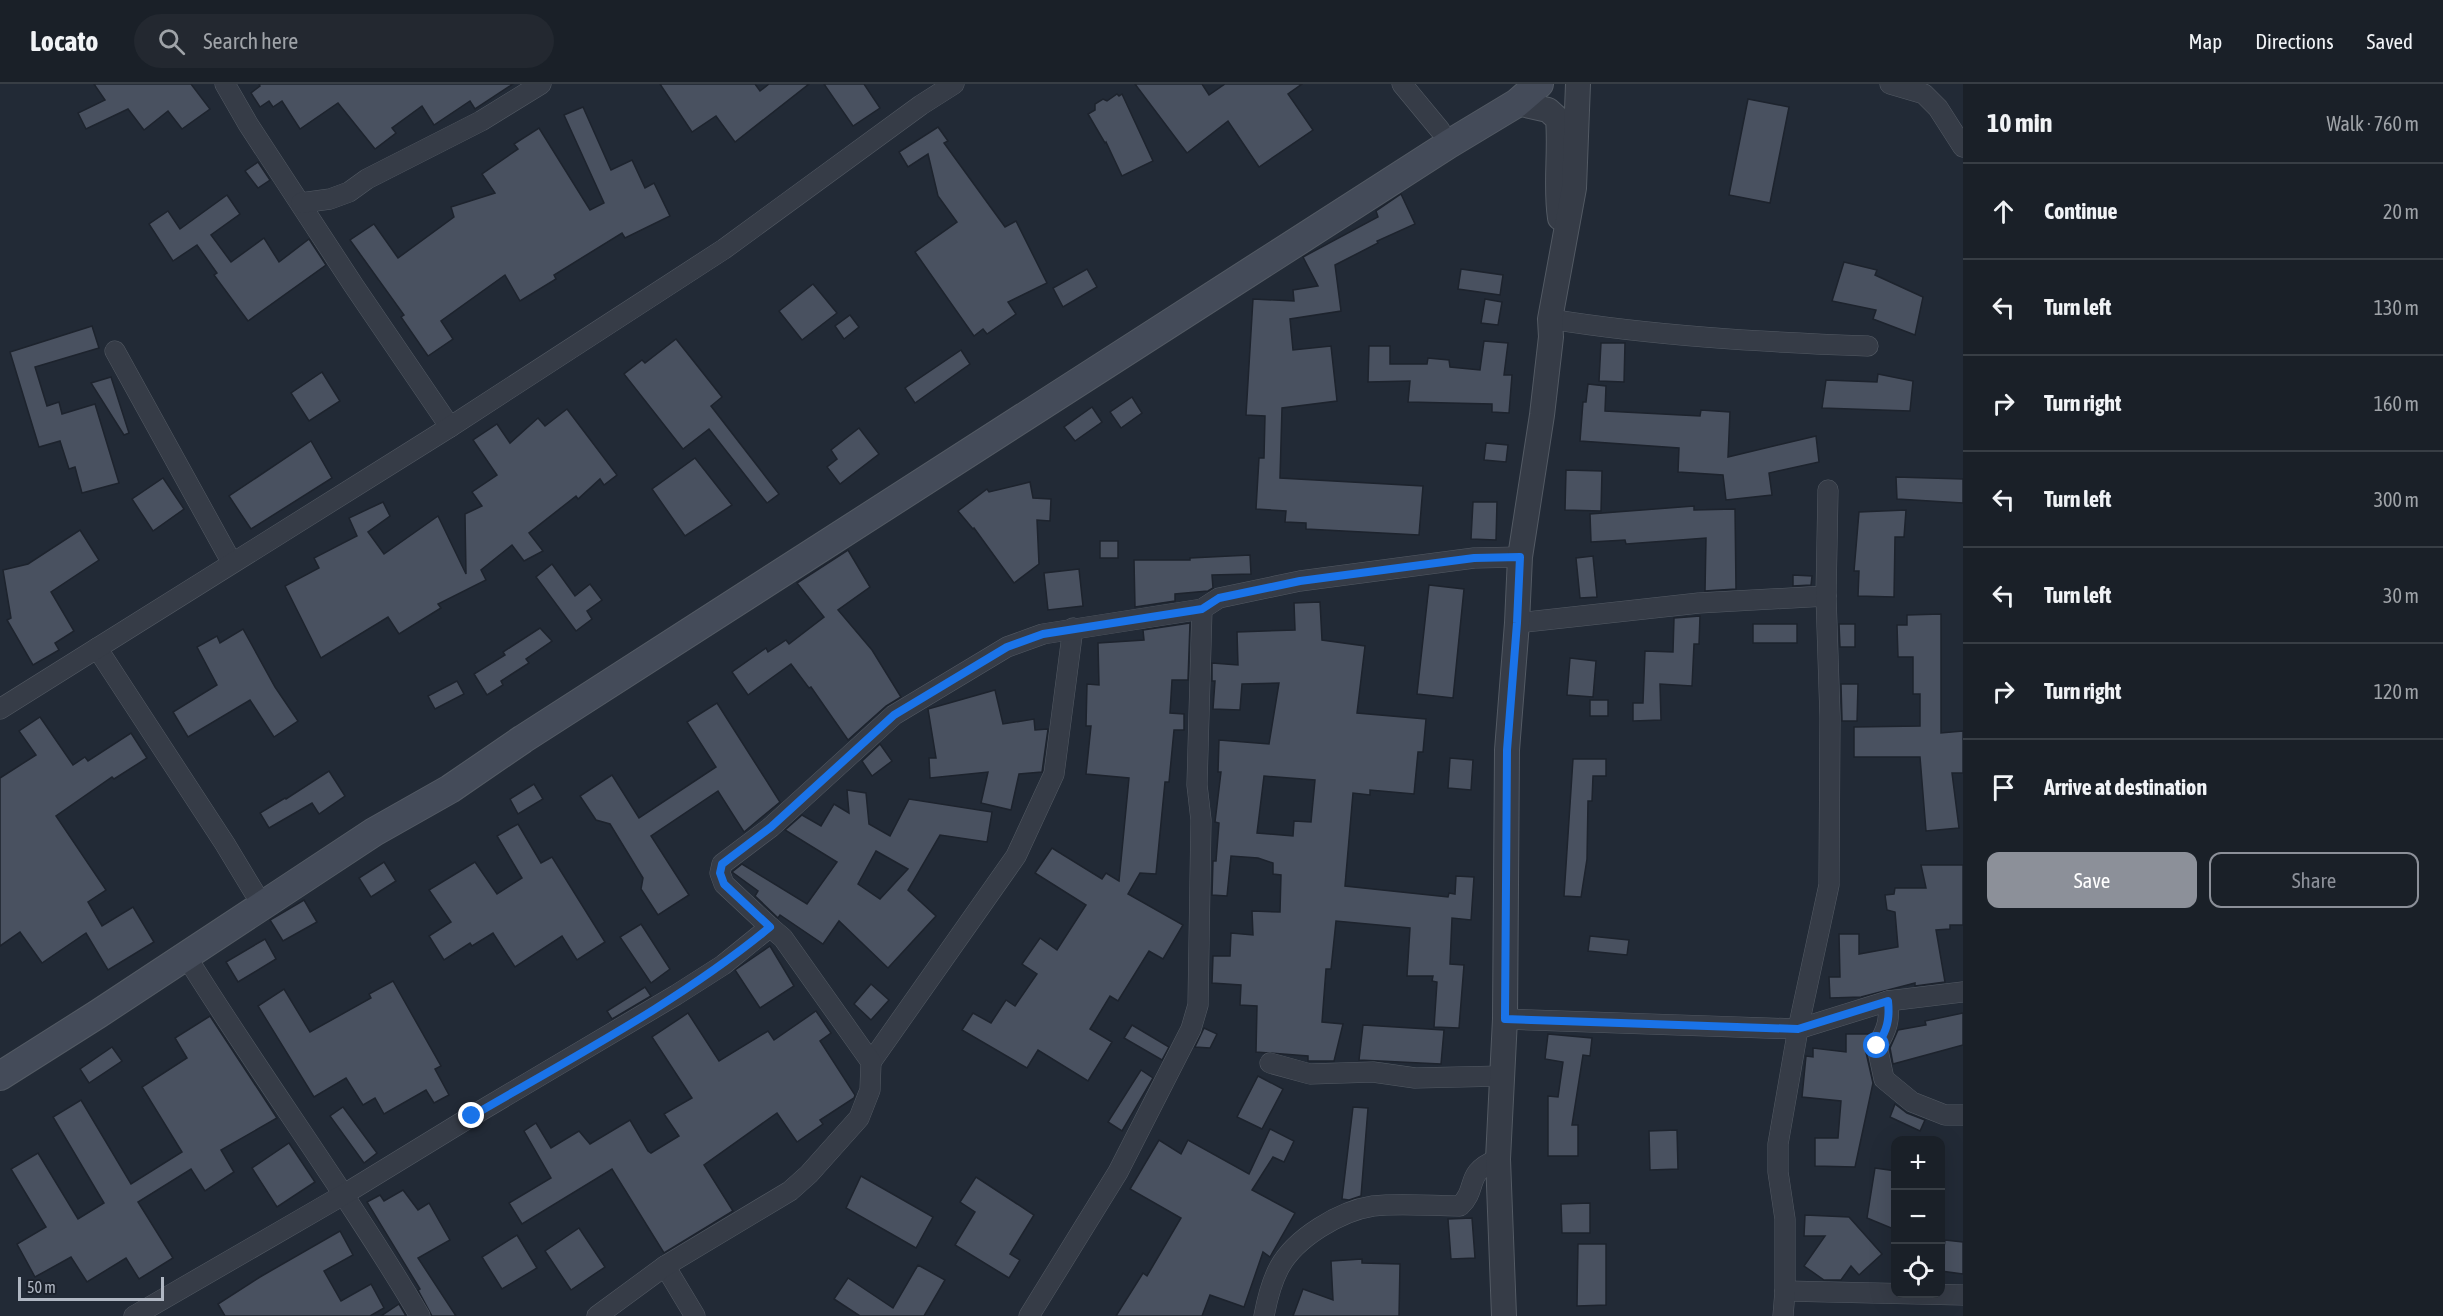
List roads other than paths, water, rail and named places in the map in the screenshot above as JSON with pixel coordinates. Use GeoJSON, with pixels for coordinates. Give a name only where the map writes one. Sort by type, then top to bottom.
{"type":"FeatureCollection","features":[{"type":"Feature","properties":{"kind":"main road"},"geometry":{"type":"LineString","coordinates":[[0,1076],[374,832],[450,789],[1440,130],[1539,84]]}},
{"type":"Feature","properties":{"kind":"main road"},"geometry":{"type":"LineString","coordinates":[[0,1057],[254,892],[1449,144],[1516,94]]}},
{"type":"Feature","properties":{"kind":"street"},"geometry":{"type":"LineString","coordinates":[[225,84],[248,124],[354,286],[450,427]]}},
{"type":"Feature","properties":{"kind":"street"},"geometry":{"type":"LineString","coordinates":[[301,202],[330,199],[349,192],[393,165],[482,121],[541,84]]}},
{"type":"Feature","properties":{"kind":"street"},"geometry":{"type":"LineString","coordinates":[[0,709],[450,427],[724,249],[911,112],[954,84]]}},
{"type":"Feature","properties":{"kind":"street"},"geometry":{"type":"LineString","coordinates":[[1402,84],[1440,130]]}},
{"type":"Feature","properties":{"kind":"street"},"geometry":{"type":"LineString","coordinates":[[1504,1316],[1498,1159],[1505,1019],[1507,750],[1520,557],[1542,415],[1551,337],[1550,319],[1563,238],[1574,188],[1578,84]]}},
{"type":"Feature","properties":{"kind":"street"},"geometry":{"type":"LineString","coordinates":[[1890,84],[1924,94],[1938,108],[1963,147]]}},
{"type":"Feature","properties":{"kind":"street"},"geometry":{"type":"LineString","coordinates":[[1516,94],[1548,111],[1557,119],[1559,137],[1557,196],[1563,238]]}},
{"type":"Feature","properties":{"kind":"street"},"geometry":{"type":"LineString","coordinates":[[1550,319],[1612,329],[1769,342],[1868,346]]}},
{"type":"Feature","properties":{"kind":"street"},"geometry":{"type":"LineString","coordinates":[[115,351],[232,563]]}},
{"type":"Feature","properties":{"kind":"street"},"geometry":{"type":"LineString","coordinates":[[1783,1316],[1785,1219],[1778,1172],[1778,1144],[1798,1029],[1807,997],[1829,885],[1830,717],[1826,596],[1828,490]]}},
{"type":"Feature","properties":{"kind":"street"},"geometry":{"type":"LineString","coordinates":[[871,1062],[789,946],[724,884],[720,873],[722,864],[771,827],[894,715],[1007,647],[1043,634],[1202,609],[1219,598],[1300,581],[1474,558],[1520,557]]}},
{"type":"Feature","properties":{"kind":"street"},"geometry":{"type":"LineString","coordinates":[[1517,623],[1699,603],[1826,596]]}},
{"type":"Feature","properties":{"kind":"street"},"geometry":{"type":"LineString","coordinates":[[1029,1316],[1118,1172],[1191,1029],[1198,1005],[1201,820],[1197,785],[1202,609]]}},
{"type":"Feature","properties":{"kind":"street"},"geometry":{"type":"LineString","coordinates":[[597,1316],[665,1266],[790,1191],[809,1174],[859,1118],[870,1090],[871,1062],[1016,856],[1054,774],[1073,628]]}},
{"type":"Feature","properties":{"kind":"street"},"geometry":{"type":"LineString","coordinates":[[97,648],[254,892]]}},
{"type":"Feature","properties":{"kind":"street"},"geometry":{"type":"LineString","coordinates":[[134,1316],[343,1195],[676,995],[723,965],[770,927]]}},
{"type":"Feature","properties":{"kind":"street"},"geometry":{"type":"LineString","coordinates":[[186,956],[371,1234],[420,1316]]}},
{"type":"Feature","properties":{"kind":"street"},"geometry":{"type":"LineString","coordinates":[[1505,1019],[1798,1029],[1888,1001],[1963,992]]}},
{"type":"Feature","properties":{"kind":"street"},"geometry":{"type":"LineString","coordinates":[[1888,1001],[1890,1016],[1887,1030],[1877,1046],[1884,1079],[1912,1102],[1945,1115],[1963,1115]]}},
{"type":"Feature","properties":{"kind":"street"},"geometry":{"type":"LineString","coordinates":[[1270,1064],[1310,1074],[1372,1072],[1415,1078],[1502,1076]]}},
{"type":"Feature","properties":{"kind":"street"},"geometry":{"type":"LineString","coordinates":[[1264,1316],[1268,1296],[1280,1267],[1292,1252],[1319,1228],[1342,1215],[1372,1206],[1460,1206],[1465,1201],[1473,1177],[1483,1165],[1498,1159]]}},
{"type":"Feature","properties":{"kind":"street"},"geometry":{"type":"LineString","coordinates":[[665,1266],[695,1316]]}},
{"type":"Feature","properties":{"kind":"street"},"geometry":{"type":"LineString","coordinates":[[1785,1292],[1963,1295]]}}]}
